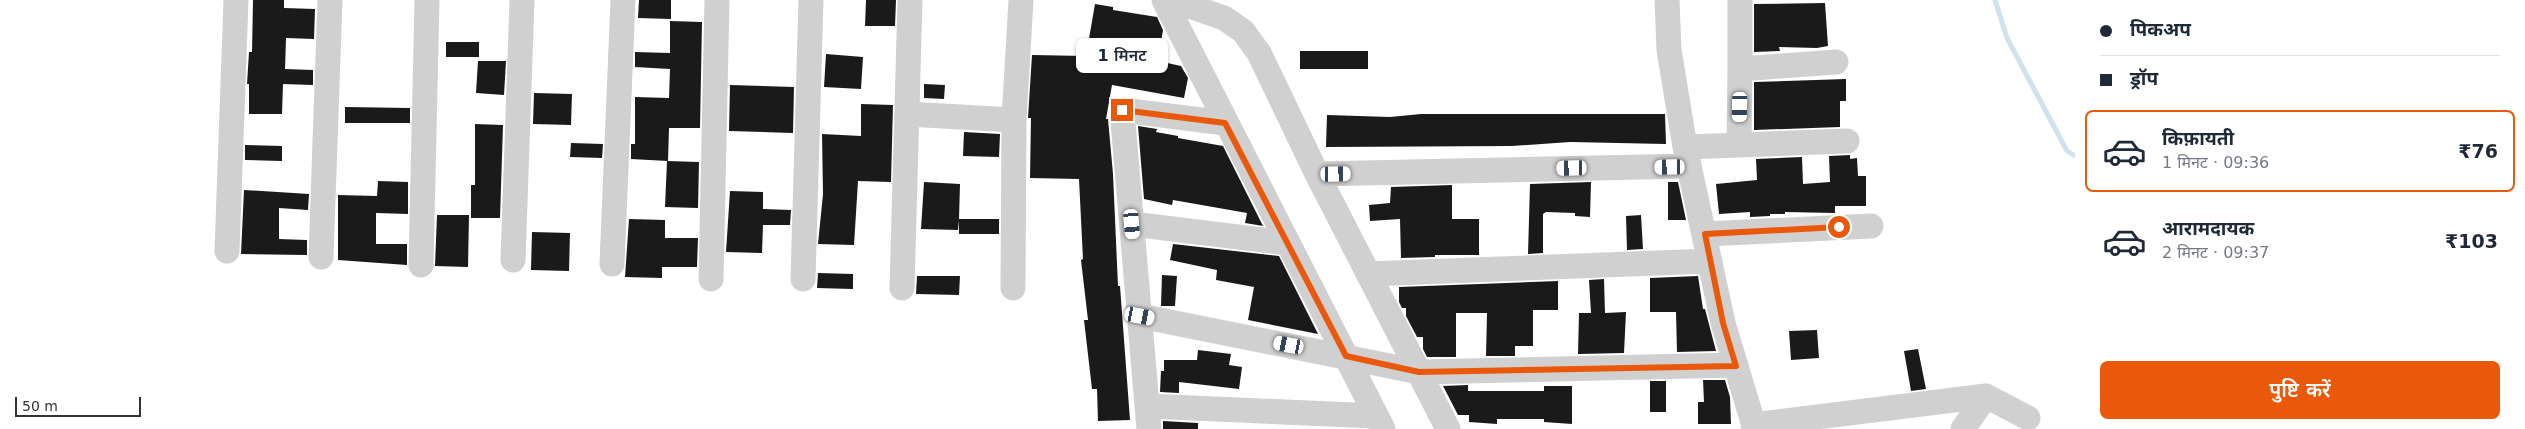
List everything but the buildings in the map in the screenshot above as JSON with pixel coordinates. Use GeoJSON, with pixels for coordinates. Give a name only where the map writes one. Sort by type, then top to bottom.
{"type":"FeatureCollection","features":[{"type":"Feature","properties":{"kind":"street"},"geometry":{"type":"LineString","coordinates":[[227,251],[236,0]]}},
{"type":"Feature","properties":{"kind":"street"},"geometry":{"type":"LineString","coordinates":[[321,257],[330,0]]}},
{"type":"Feature","properties":{"kind":"street"},"geometry":{"type":"LineString","coordinates":[[422,265],[427,0]]}},
{"type":"Feature","properties":{"kind":"street"},"geometry":{"type":"LineString","coordinates":[[513,260],[522,0]]}},
{"type":"Feature","properties":{"kind":"street"},"geometry":{"type":"LineString","coordinates":[[612,264],[623,0]]}},
{"type":"Feature","properties":{"kind":"street"},"geometry":{"type":"LineString","coordinates":[[711,279],[717,0]]}},
{"type":"Feature","properties":{"kind":"street"},"geometry":{"type":"LineString","coordinates":[[803,279],[811,0]]}},
{"type":"Feature","properties":{"kind":"street"},"geometry":{"type":"LineString","coordinates":[[902,288],[910,0]]}},
{"type":"Feature","properties":{"kind":"street"},"geometry":{"type":"LineString","coordinates":[[1013,288],[1014,120],[1021,0]]}},
{"type":"Feature","properties":{"kind":"street"},"geometry":{"type":"LineString","coordinates":[[1164,0],[1225,123],[1380,422],[1148,417],[1122,110],[1225,123]]}},
{"type":"Feature","properties":{"kind":"street"},"geometry":{"type":"LineString","coordinates":[[1172,0],[1224,18],[1243,31],[1259,53],[1317,174],[1448,429]]}},
{"type":"Feature","properties":{"kind":"street"},"geometry":{"type":"LineString","coordinates":[[1667,0],[1669,50],[1687,157],[1723,323],[1754,427],[1986,396],[2028,418]]}},
{"type":"Feature","properties":{"kind":"street"},"geometry":{"type":"LineString","coordinates":[[1739,145],[1740,0]]}},
{"type":"Feature","properties":{"kind":"street"},"geometry":{"type":"LineString","coordinates":[[1740,69],[1836,62]]}},
{"type":"Feature","properties":{"kind":"street"},"geometry":{"type":"LineString","coordinates":[[907,114],[1014,120]]}},
{"type":"Feature","properties":{"kind":"street"},"geometry":{"type":"LineString","coordinates":[[1317,174],[1687,157],[1739,145],[1847,141]]}},
{"type":"Feature","properties":{"kind":"street"},"geometry":{"type":"LineString","coordinates":[[1132,224],[1287,243]]}},
{"type":"Feature","properties":{"kind":"street"},"geometry":{"type":"LineString","coordinates":[[1705,234],[1871,226]]}},
{"type":"Feature","properties":{"kind":"street"},"geometry":{"type":"LineString","coordinates":[[1368,274],[1710,261]]}},
{"type":"Feature","properties":{"kind":"street"},"geometry":{"type":"LineString","coordinates":[[1140,316],[1419,372],[1736,366]]}},
{"type":"Feature","properties":{"kind":"street"},"geometry":{"type":"LineString","coordinates":[[1963,429],[1986,396]]}},
{"type":"Feature","properties":{"kind":"waterway"},"geometry":{"type":"LineString","coordinates":[[1995,0],[2007,38],[2067,151],[2075,156]]}},
{"type":"Feature","properties":{"kind":"route"},"geometry":{"type":"LineString","coordinates":[[1122,110],[1225,123],[1346,356],[1419,372],[1736,366],[1723,323],[1705,234],[1839,227]]}}]}
